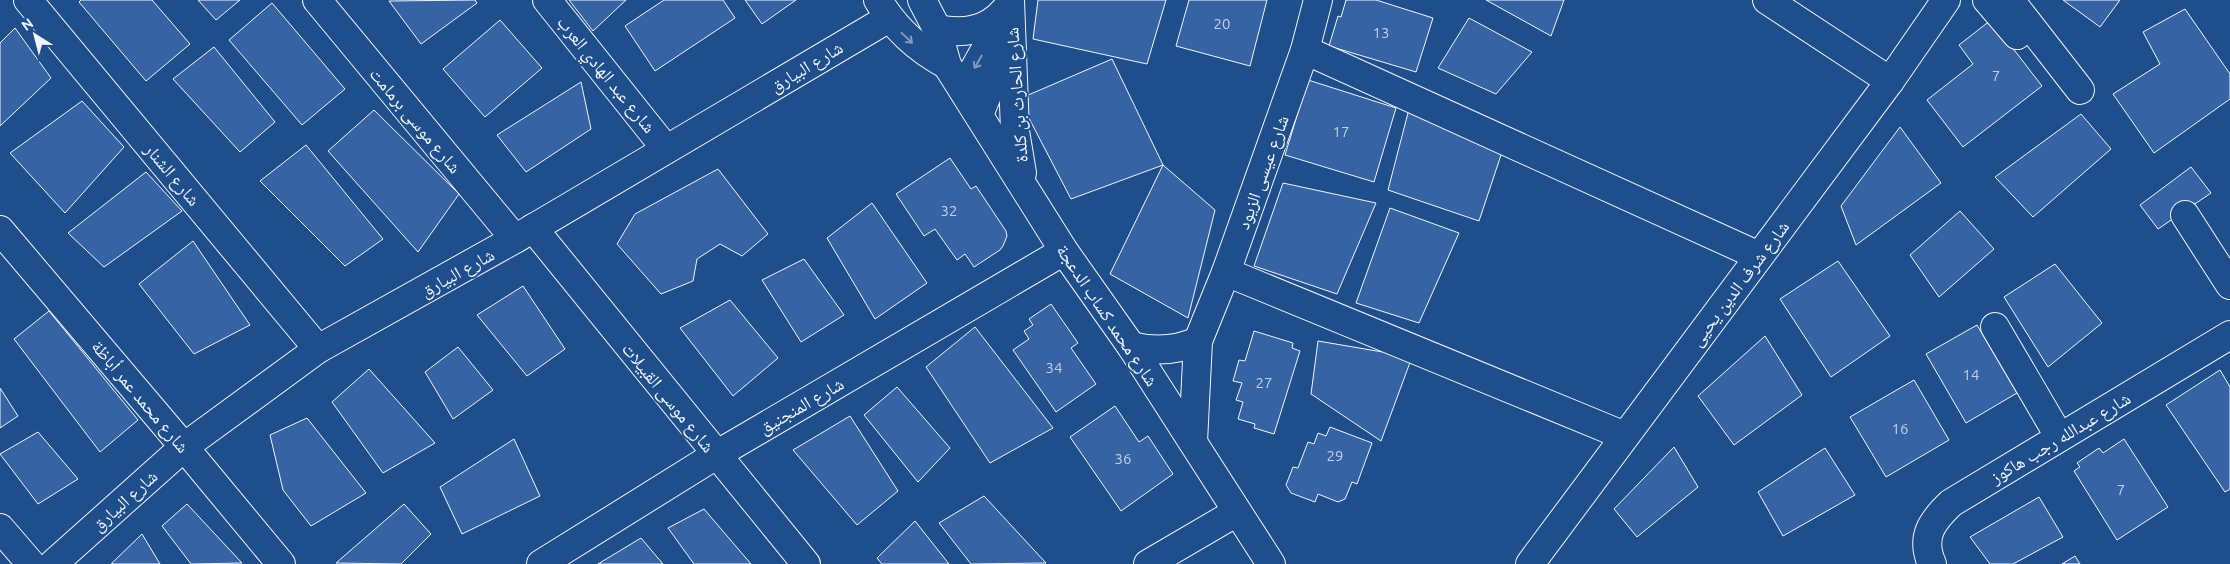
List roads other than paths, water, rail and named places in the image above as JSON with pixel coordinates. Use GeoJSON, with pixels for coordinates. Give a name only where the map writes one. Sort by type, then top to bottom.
{"type":"FeatureCollection","features":[{"type":"Feature","properties":{"kind":"street","name":"شارع الشنار"},"geometry":{"type":"LineString","coordinates":[[28,0],[318,349]]}},
{"type":"Feature","properties":{"kind":"street","name":"شارع موسى برمامت"},"geometry":{"type":"LineString","coordinates":[[317,0],[524,234]]}},
{"type":"Feature","properties":{"kind":"street","name":"شارع عبد الهادي العرب"},"geometry":{"type":"LineString","coordinates":[[547,0],[666,149]]}},
{"type":"Feature","properties":{"kind":"street","name":"شارع محمد كساب الدعجة"},"geometry":{"type":"LineString","coordinates":[[922,0],[937,29],[947,64],[1064,251],[1131,346],[1271,564]]}},
{"type":"Feature","properties":{"kind":"street","name":"شارع عيسى الزيود"},"geometry":{"type":"LineString","coordinates":[[1193,442],[1198,341],[1226,272],[1305,50],[1318,0]]}},
{"type":"Feature","properties":{"kind":"street"},"geometry":{"type":"LineString","coordinates":[[1767,0],[1890,81]]}},
{"type":"Feature","properties":{"kind":"street","name":"شارع شرف الدين يحيى"},"geometry":{"type":"LineString","coordinates":[[1530,564],[1890,81],[1946,0]]}},
{"type":"Feature","properties":{"kind":"street"},"geometry":{"type":"LineString","coordinates":[[1987,0],[2069,86],[2010,0]]}},
{"type":"Feature","properties":{"kind":"street","name":"شارع الحارث بن كلدة"},"geometry":{"type":"LineString","coordinates":[[937,29],[953,32],[970,32],[999,17],[1010,2]]}},
{"type":"Feature","properties":{"kind":"street","name":"شارع الحارث بن كلدة"},"geometry":{"type":"LineString","coordinates":[[963,88],[1010,2]]}},
{"type":"Feature","properties":{"kind":"street","name":"شارع الحارث بن كلدة"},"geometry":{"type":"LineString","coordinates":[[979,115],[1003,52],[1010,2]]}},
{"type":"Feature","properties":{"kind":"street","name":"شارع الحارث بن كلدة"},"geometry":{"type":"LineString","coordinates":[[1010,2],[1015,131],[1024,185]]}},
{"type":"Feature","properties":{"kind":"street","name":"شارع البيارق"},"geometry":{"type":"LineString","coordinates":[[53,564],[184,447],[318,349],[524,234],[666,149],[883,9]]}},
{"type":"Feature","properties":{"kind":"street","name":"شارع محمد كساب الدعجة"},"geometry":{"type":"LineString","coordinates":[[883,9],[914,45],[947,64]]}},
{"type":"Feature","properties":{"kind":"street"},"geometry":{"type":"LineString","coordinates":[[1305,50],[1759,256]]}},
{"type":"Feature","properties":{"kind":"street"},"geometry":{"type":"LineString","coordinates":[[2185,215],[2230,285]]}},
{"type":"Feature","properties":{"kind":"street","name":"شارع محمد عمر أباظة"},"geometry":{"type":"LineString","coordinates":[[0,230],[281,564]]}},
{"type":"Feature","properties":{"kind":"street","name":"شارع موسى القبيلات"},"geometry":{"type":"LineString","coordinates":[[524,234],[716,455],[806,564]]}},
{"type":"Feature","properties":{"kind":"street","name":"شارع المنجنيق"},"geometry":{"type":"LineString","coordinates":[[541,564],[716,455],[1064,251]]}},
{"type":"Feature","properties":{"kind":"street"},"geometry":{"type":"LineString","coordinates":[[1226,272],[1625,436]]}},
{"type":"Feature","properties":{"kind":"street"},"geometry":{"type":"LineString","coordinates":[[1995,327],[2059,436]]}},
{"type":"Feature","properties":{"kind":"street","name":"شارع عبدالله رجب هاكوز"},"geometry":{"type":"LineString","coordinates":[[1932,564],[1927,547],[1929,531],[1936,517],[1951,502],[2230,335]]}},
{"type":"Feature","properties":{"kind":"street"},"geometry":{"type":"LineString","coordinates":[[1131,346],[1156,351],[1187,346],[1198,341]]}},
{"type":"Feature","properties":{"kind":"street"},"geometry":{"type":"LineString","coordinates":[[1148,564],[1238,512]]}},
{"type":"Feature","properties":{"kind":"street"},"geometry":{"type":"LineString","coordinates":[[0,528],[32,564]]}}]}
